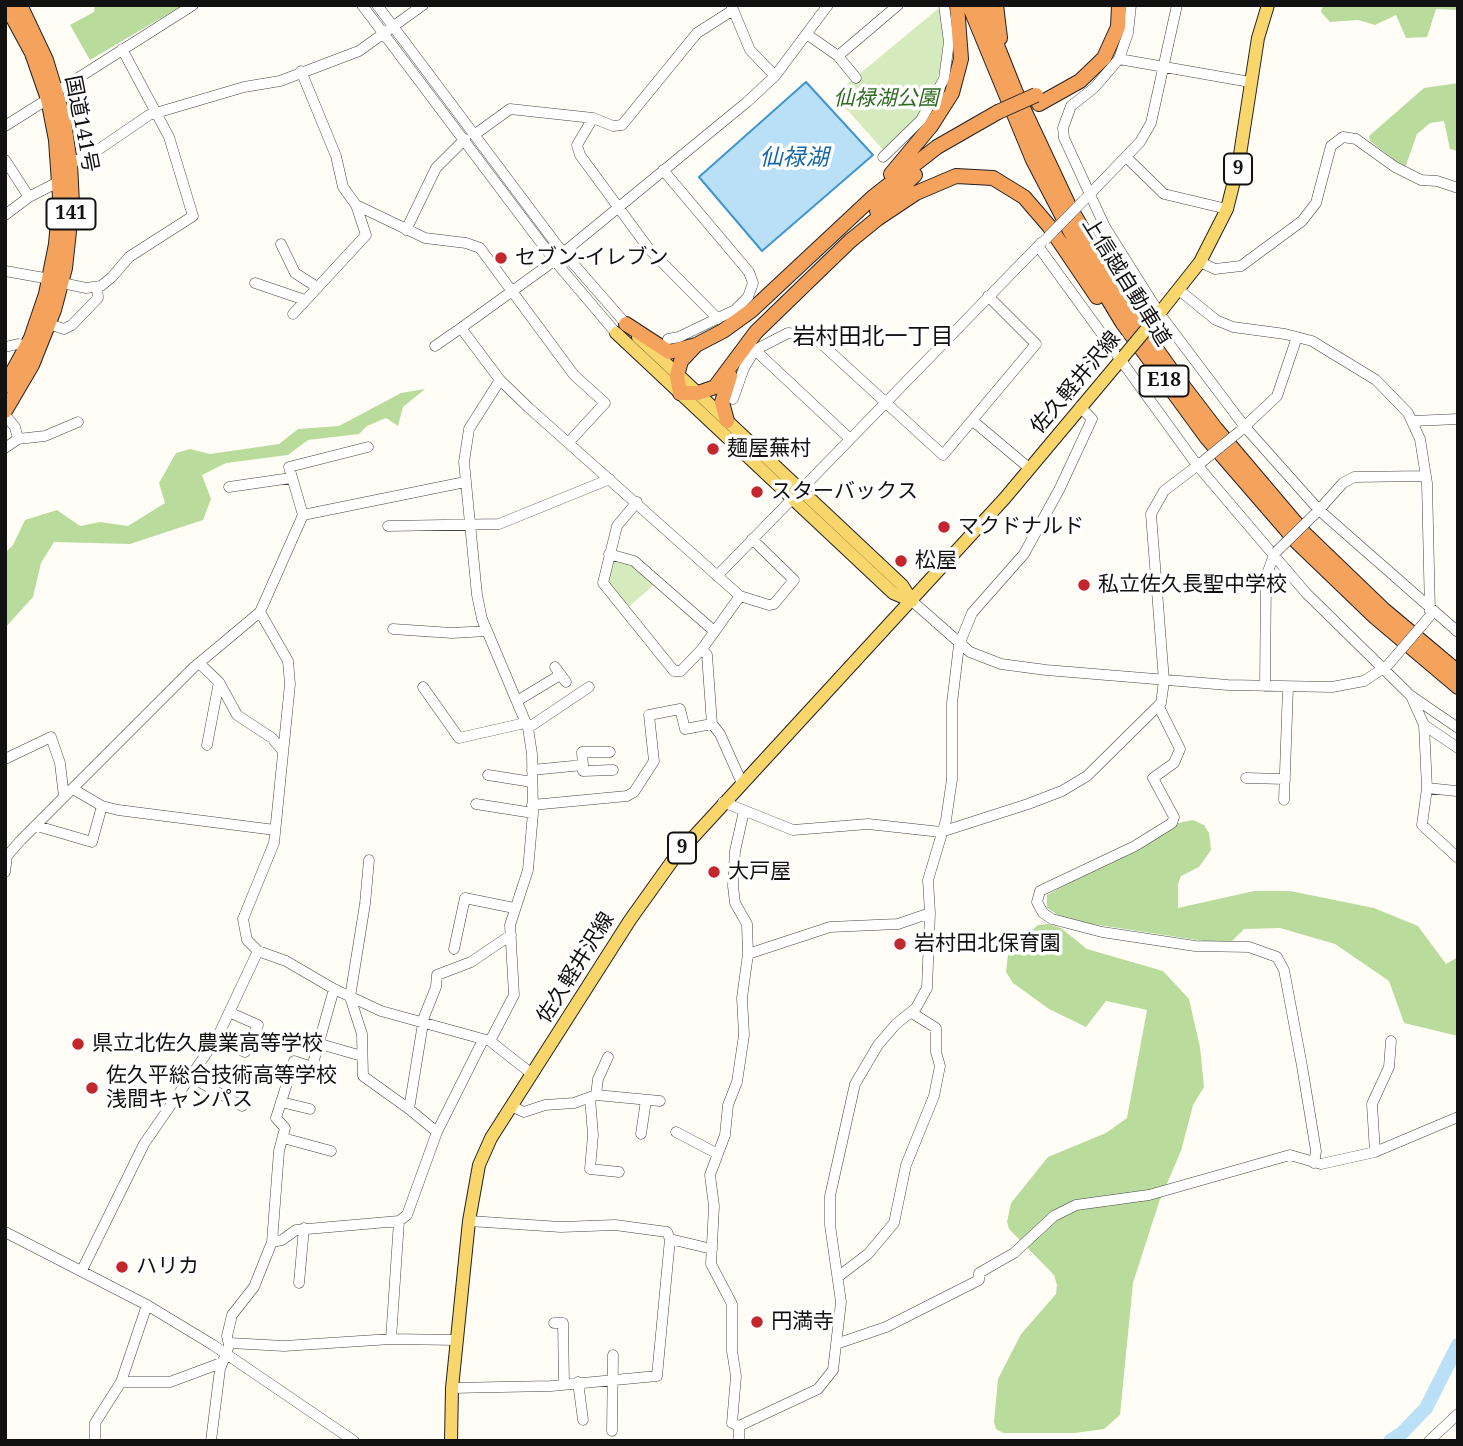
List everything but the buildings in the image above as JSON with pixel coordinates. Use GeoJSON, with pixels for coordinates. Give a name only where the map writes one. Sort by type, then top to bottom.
{"type":"FeatureCollection","features":[{"type":"Feature","properties":{"kind":"highway","name":"国道141号"},"geometry":{"type":"LineString","coordinates":[[5,386],[27,346],[56,281],[71,229],[71,163],[52,95],[32,53],[20,12],[6,5]]}},
{"type":"Feature","properties":{"kind":"highway"},"geometry":{"type":"LineString","coordinates":[[873,197],[931,126],[952,93],[962,48],[957,5]]}},
{"type":"Feature","properties":{"kind":"highway","name":"上信越自動車道"},"geometry":{"type":"LineString","coordinates":[[969,5],[1005,98],[1059,214],[1122,322],[1165,382],[1207,438],[1297,542],[1375,617],[1458,687]]}},
{"type":"Feature","properties":{"kind":"highway","name":"上信越自動車道"},"geometry":{"type":"LineString","coordinates":[[981,5],[1016,93],[1069,206],[1133,316],[1216,429],[1259,482],[1344,572],[1458,672]]}},
{"type":"Feature","properties":{"kind":"highway"},"geometry":{"type":"LineString","coordinates":[[996,5],[1007,60],[1069,206]]}},
{"type":"Feature","properties":{"kind":"highway"},"geometry":{"type":"LineString","coordinates":[[1038,99],[1091,60],[1104,39],[1110,5]]}},
{"type":"Feature","properties":{"kind":"highway"},"geometry":{"type":"LineString","coordinates":[[621,328],[664,351],[680,351],[696,345],[743,318],[873,197],[937,147],[1080,81],[1104,58],[1118,27],[1119,5]]}},
{"type":"Feature","properties":{"kind":"highway","name":"国道141号"},"geometry":{"type":"LineString","coordinates":[[5,413],[32,365],[49,324],[56,281],[60,181],[52,95]]}},
{"type":"Feature","properties":{"kind":"highway"},"geometry":{"type":"LineString","coordinates":[[727,421],[722,397],[749,350],[756,331],[916,174],[1000,116]]}},
{"type":"Feature","properties":{"kind":"highway"},"geometry":{"type":"LineString","coordinates":[[850,241],[877,219],[933,183],[969,175],[1004,183],[1034,206],[1114,321],[1165,382]]}},
{"type":"Feature","properties":{"kind":"highway"},"geometry":{"type":"LineString","coordinates":[[696,345],[684,356],[677,376],[680,393],[698,393],[719,384],[749,350]]}},
{"type":"Feature","properties":{"kind":"main road","name":"佐久軽井沢線"},"geometry":{"type":"LineString","coordinates":[[451,1441],[452,1388],[469,1221],[479,1165],[491,1138],[648,893],[741,781],[912,601],[1029,468],[1200,262],[1227,209],[1239,161],[1250,82],[1268,5]]}},
{"type":"Feature","properties":{"kind":"main road"},"geometry":{"type":"LineString","coordinates":[[621,328],[727,421],[893,593],[912,601]]}},
{"type":"Feature","properties":{"kind":"main road"},"geometry":{"type":"LineString","coordinates":[[621,328],[680,393],[795,492]]}},
{"type":"Feature","properties":{"kind":"street"},"geometry":{"type":"LineString","coordinates":[[5,126],[194,5]]}},
{"type":"Feature","properties":{"kind":"street"},"geometry":{"type":"LineString","coordinates":[[362,5],[563,252],[621,328]]}},
{"type":"Feature","properties":{"kind":"street"},"geometry":{"type":"LineString","coordinates":[[377,5],[554,260],[621,328]]}},
{"type":"Feature","properties":{"kind":"street"},"geometry":{"type":"LineString","coordinates":[[71,163],[92,154],[155,113],[244,87],[281,81],[359,51],[423,5]]}},
{"type":"Feature","properties":{"kind":"street"},"geometry":{"type":"LineString","coordinates":[[435,346],[554,260],[775,76],[828,5]]}},
{"type":"Feature","properties":{"kind":"street"},"geometry":{"type":"LineString","coordinates":[[883,157],[921,120],[944,79],[949,42],[944,5]]}},
{"type":"Feature","properties":{"kind":"street"},"geometry":{"type":"LineString","coordinates":[[1131,5],[1128,33],[1119,59],[1094,88],[1071,106],[1065,116],[1064,138],[1087,197],[1157,316],[1242,429],[1318,511],[1430,613],[1458,632]]}},
{"type":"Feature","properties":{"kind":"street"},"geometry":{"type":"LineString","coordinates":[[717,576],[884,401],[1126,158],[1151,123],[1177,5]]}},
{"type":"Feature","properties":{"kind":"street"},"geometry":{"type":"LineString","coordinates":[[838,56],[893,7]]}},
{"type":"Feature","properties":{"kind":"street"},"geometry":{"type":"LineString","coordinates":[[406,230],[436,168],[469,137],[510,109],[593,118],[613,126],[622,125],[697,33],[732,8],[750,50],[775,76]]}},
{"type":"Feature","properties":{"kind":"street"},"geometry":{"type":"LineString","coordinates":[[808,35],[838,56],[856,78]]}},
{"type":"Feature","properties":{"kind":"street"},"geometry":{"type":"LineString","coordinates":[[5,271],[86,288],[97,287],[112,277],[129,257],[193,216],[169,138],[122,50]]}},
{"type":"Feature","properties":{"kind":"street"},"geometry":{"type":"LineString","coordinates":[[1119,59],[1250,82]]}},
{"type":"Feature","properties":{"kind":"street"},"geometry":{"type":"LineString","coordinates":[[293,314],[366,235],[356,205],[344,187],[336,156],[302,71]]}},
{"type":"Feature","properties":{"kind":"street"},"geometry":{"type":"LineString","coordinates":[[593,118],[579,141],[578,152],[617,209],[660,261],[718,318]]}},
{"type":"Feature","properties":{"kind":"street"},"geometry":{"type":"LineString","coordinates":[[1200,262],[1222,270],[1241,266],[1302,221],[1316,203],[1331,146],[1338,138],[1356,139],[1395,167],[1421,180],[1437,180],[1458,187]]}},
{"type":"Feature","properties":{"kind":"street"},"geometry":{"type":"LineString","coordinates":[[1126,158],[1164,194],[1227,209]]}},
{"type":"Feature","properties":{"kind":"street"},"geometry":{"type":"LineString","coordinates":[[5,160],[29,197]]}},
{"type":"Feature","properties":{"kind":"street"},"geometry":{"type":"LineString","coordinates":[[663,170],[752,276],[752,290],[743,304],[718,318],[668,339]]}},
{"type":"Feature","properties":{"kind":"street"},"geometry":{"type":"LineString","coordinates":[[5,215],[29,197],[60,181]]}},
{"type":"Feature","properties":{"kind":"street"},"geometry":{"type":"LineString","coordinates":[[356,205],[425,238],[474,245],[484,253],[574,374],[605,403],[569,442]]}},
{"type":"Feature","properties":{"kind":"street"},"geometry":{"type":"LineString","coordinates":[[1041,243],[1121,359],[1199,463],[1306,593],[1386,667],[1410,695],[1458,728]]}},
{"type":"Feature","properties":{"kind":"street"},"geometry":{"type":"LineString","coordinates":[[281,244],[295,273],[317,287]]}},
{"type":"Feature","properties":{"kind":"street"},"geometry":{"type":"LineString","coordinates":[[261,282],[305,300]]}},
{"type":"Feature","properties":{"kind":"street"},"geometry":{"type":"LineString","coordinates":[[49,324],[64,329],[72,324],[98,298],[97,287]]}},
{"type":"Feature","properties":{"kind":"street"},"geometry":{"type":"LineString","coordinates":[[912,601],[959,645],[981,658],[1001,664],[1164,681],[1288,687],[1355,684],[1386,667],[1430,613],[1426,476],[1413,421],[1376,380],[1312,341],[1233,327],[1216,320],[1179,290]]}},
{"type":"Feature","properties":{"kind":"street"},"geometry":{"type":"LineString","coordinates":[[749,350],[789,333],[807,334],[943,455],[1036,344],[988,296]]}},
{"type":"Feature","properties":{"kind":"street"},"geometry":{"type":"LineString","coordinates":[[461,328],[500,380],[717,576],[740,596],[769,605],[774,604],[794,580],[752,539]]}},
{"type":"Feature","properties":{"kind":"street"},"geometry":{"type":"LineString","coordinates":[[723,802],[793,830],[868,824],[941,832],[988,819],[1069,787],[1087,776],[1159,707],[1164,681],[1151,514],[1164,491],[1242,429],[1277,397],[1297,337]]}},
{"type":"Feature","properties":{"kind":"street"},"geometry":{"type":"LineString","coordinates":[[5,347],[18,344],[27,346]]}},
{"type":"Feature","properties":{"kind":"street"},"geometry":{"type":"LineString","coordinates":[[733,399],[749,350]]}},
{"type":"Feature","properties":{"kind":"street"},"geometry":{"type":"LineString","coordinates":[[749,350],[849,438]]}},
{"type":"Feature","properties":{"kind":"street"},"geometry":{"type":"LineString","coordinates":[[391,1339],[399,1221],[413,1205],[437,1132],[514,995],[511,935],[514,908],[528,870],[532,770],[526,725],[487,631],[477,595],[464,450],[469,429],[500,380]]}},
{"type":"Feature","properties":{"kind":"street"},"geometry":{"type":"LineString","coordinates":[[744,811],[735,851],[733,886],[735,903],[747,924],[748,954],[742,998],[744,1035],[739,1075],[728,1105],[724,1135],[710,1175],[715,1206],[713,1271],[732,1304],[732,1351],[736,1376],[732,1423],[739,1426],[824,1384],[833,1370],[842,1302],[829,1205],[850,1096],[861,1071],[896,1024],[912,1013],[925,995],[929,981],[928,880],[952,779],[952,703],[959,645],[972,613],[1024,554],[1060,488],[1092,419],[1080,407]]}},
{"type":"Feature","properties":{"kind":"street"},"geometry":{"type":"LineString","coordinates":[[5,413],[15,426],[18,439]]}},
{"type":"Feature","properties":{"kind":"street"},"geometry":{"type":"LineString","coordinates":[[1413,421],[1458,419]]}},
{"type":"Feature","properties":{"kind":"street"},"geometry":{"type":"LineString","coordinates":[[973,421],[1029,468]]}},
{"type":"Feature","properties":{"kind":"street"},"geometry":{"type":"LineString","coordinates":[[5,448],[18,439],[45,436],[78,422]]}},
{"type":"Feature","properties":{"kind":"street"},"geometry":{"type":"LineString","coordinates":[[5,872],[8,856],[64,797],[199,663],[260,612],[303,515],[289,467],[368,447]]}},
{"type":"Feature","properties":{"kind":"street"},"geometry":{"type":"LineString","coordinates":[[1265,686],[1266,577],[1274,553],[1343,483],[1354,477],[1426,476]]}},
{"type":"Feature","properties":{"kind":"street"},"geometry":{"type":"LineString","coordinates":[[229,487],[291,478]]}},
{"type":"Feature","properties":{"kind":"street"},"geometry":{"type":"LineString","coordinates":[[388,526],[499,524],[610,479]]}},
{"type":"Feature","properties":{"kind":"street"},"geometry":{"type":"LineString","coordinates":[[303,515],[465,482]]}},
{"type":"Feature","properties":{"kind":"street"},"geometry":{"type":"LineString","coordinates":[[637,502],[617,526],[603,577],[604,588],[674,671],[681,671],[702,649],[740,596]]}},
{"type":"Feature","properties":{"kind":"street"},"geometry":{"type":"LineString","coordinates":[[609,554],[634,561],[714,631]]}},
{"type":"Feature","properties":{"kind":"street"},"geometry":{"type":"LineString","coordinates":[[260,612],[289,666],[275,830],[270,856],[244,914],[247,940],[258,951],[286,961],[334,989],[381,1011],[487,1041],[532,1074]]}},
{"type":"Feature","properties":{"kind":"street"},"geometry":{"type":"LineString","coordinates":[[393,629],[452,633],[487,631]]}},
{"type":"Feature","properties":{"kind":"street"},"geometry":{"type":"LineString","coordinates":[[702,649],[707,655],[712,724],[720,734],[741,781]]}},
{"type":"Feature","properties":{"kind":"street"},"geometry":{"type":"LineString","coordinates":[[199,663],[219,682],[237,715],[272,738],[283,751]]}},
{"type":"Feature","properties":{"kind":"street"},"geometry":{"type":"LineString","coordinates":[[517,701],[561,675]]}},
{"type":"Feature","properties":{"kind":"street"},"geometry":{"type":"LineString","coordinates":[[207,745],[219,682]]}},
{"type":"Feature","properties":{"kind":"street"},"geometry":{"type":"LineString","coordinates":[[423,687],[459,738],[526,725],[589,687]]}},
{"type":"Feature","properties":{"kind":"street"},"geometry":{"type":"LineString","coordinates":[[1284,800],[1288,687]]}},
{"type":"Feature","properties":{"kind":"street"},"geometry":{"type":"LineString","coordinates":[[1410,695],[1424,725],[1427,788],[1422,825],[1458,858]]}},
{"type":"Feature","properties":{"kind":"street"},"geometry":{"type":"LineString","coordinates":[[1159,707],[1180,749],[1174,762],[1153,778],[1174,817],[1172,823],[1135,846],[1040,891],[1037,902],[1043,914],[1052,919],[1129,938],[1248,947],[1278,957],[1284,970],[1302,1066],[1315,1151],[1314,1163]]}},
{"type":"Feature","properties":{"kind":"street"},"geometry":{"type":"LineString","coordinates":[[476,804],[532,809],[627,796],[634,792],[654,761],[649,715],[680,709],[685,729],[712,724]]}},
{"type":"Feature","properties":{"kind":"street"},"geometry":{"type":"LineString","coordinates":[[1424,725],[1458,748]]}},
{"type":"Feature","properties":{"kind":"street"},"geometry":{"type":"LineString","coordinates":[[5,759],[51,737],[60,763],[64,797]]}},
{"type":"Feature","properties":{"kind":"street"},"geometry":{"type":"LineString","coordinates":[[610,752],[582,752],[583,771],[613,770]]}},
{"type":"Feature","properties":{"kind":"street"},"geometry":{"type":"LineString","coordinates":[[532,770],[583,765]]}},
{"type":"Feature","properties":{"kind":"street"},"geometry":{"type":"LineString","coordinates":[[488,775],[532,782]]}},
{"type":"Feature","properties":{"kind":"street"},"geometry":{"type":"LineString","coordinates":[[1246,778],[1285,779]]}},
{"type":"Feature","properties":{"kind":"street"},"geometry":{"type":"LineString","coordinates":[[1427,788],[1456,791]]}},
{"type":"Feature","properties":{"kind":"street"},"geometry":{"type":"LineString","coordinates":[[73,789],[102,806],[144,815],[275,830]]}},
{"type":"Feature","properties":{"kind":"street"},"geometry":{"type":"LineString","coordinates":[[37,826],[92,842],[102,806]]}},
{"type":"Feature","properties":{"kind":"street"},"geometry":{"type":"LineString","coordinates":[[369,860],[350,997],[362,1034],[363,1076],[409,1108],[437,1132]]}},
{"type":"Feature","properties":{"kind":"street"},"geometry":{"type":"LineString","coordinates":[[458,942],[465,898],[514,908]]}},
{"type":"Feature","properties":{"kind":"street"},"geometry":{"type":"LineString","coordinates":[[748,954],[830,927],[898,924],[930,913]]}},
{"type":"Feature","properties":{"kind":"street"},"geometry":{"type":"LineString","coordinates":[[409,1108],[424,1023],[438,973],[471,962],[511,935]]}},
{"type":"Feature","properties":{"kind":"street"},"geometry":{"type":"LineString","coordinates":[[82,1270],[144,1144],[217,1038],[258,951]]}},
{"type":"Feature","properties":{"kind":"street"},"geometry":{"type":"LineString","coordinates":[[211,1441],[232,1315],[254,1287],[272,1242],[285,1127],[276,1120],[281,1101],[294,1061],[312,1067],[334,989]]}},
{"type":"Feature","properties":{"kind":"street"},"geometry":{"type":"LineString","coordinates":[[217,1038],[245,1052],[258,1026],[231,1013]]}},
{"type":"Feature","properties":{"kind":"street"},"geometry":{"type":"LineString","coordinates":[[839,1276],[868,1254],[894,1223],[905,1165],[934,1096],[940,1066],[936,1052],[936,1028],[912,1013]]}},
{"type":"Feature","properties":{"kind":"street"},"geometry":{"type":"LineString","coordinates":[[1376,1152],[1372,1104],[1389,1067],[1391,1041]]}},
{"type":"Feature","properties":{"kind":"street"},"geometry":{"type":"LineString","coordinates":[[320,1044],[362,1056]]}},
{"type":"Feature","properties":{"kind":"street"},"geometry":{"type":"LineString","coordinates":[[608,1057],[593,1097],[590,1169],[619,1172]]}},
{"type":"Feature","properties":{"kind":"street"},"geometry":{"type":"LineString","coordinates":[[189,1076],[242,1105]]}},
{"type":"Feature","properties":{"kind":"street"},"geometry":{"type":"LineString","coordinates":[[512,1106],[524,1112],[545,1105],[574,1103],[593,1097],[660,1101]]}},
{"type":"Feature","properties":{"kind":"street"},"geometry":{"type":"LineString","coordinates":[[641,1134],[646,1100]]}},
{"type":"Feature","properties":{"kind":"street"},"geometry":{"type":"LineString","coordinates":[[281,1101],[310,1109]]}},
{"type":"Feature","properties":{"kind":"street"},"geometry":{"type":"LineString","coordinates":[[836,1344],[886,1327],[978,1280],[979,1273],[986,1267],[1014,1253],[1054,1216],[1076,1205],[1149,1195],[1290,1155],[1314,1163],[1376,1152],[1458,1117]]}},
{"type":"Feature","properties":{"kind":"street"},"geometry":{"type":"LineString","coordinates":[[683,1132],[716,1153]]}},
{"type":"Feature","properties":{"kind":"street"},"geometry":{"type":"LineString","coordinates":[[283,1138],[331,1150]]}},
{"type":"Feature","properties":{"kind":"street"},"geometry":{"type":"LineString","coordinates":[[272,1242],[304,1228],[399,1221]]}},
{"type":"Feature","properties":{"kind":"street"},"geometry":{"type":"LineString","coordinates":[[452,1388],[565,1384],[659,1375],[670,1239],[667,1232],[615,1225],[561,1227],[469,1221]]}},
{"type":"Feature","properties":{"kind":"street"},"geometry":{"type":"LineString","coordinates":[[299,1283],[304,1228]]}},
{"type":"Feature","properties":{"kind":"street"},"geometry":{"type":"LineString","coordinates":[[5,1232],[147,1305],[354,1441]]}},
{"type":"Feature","properties":{"kind":"street"},"geometry":{"type":"LineString","coordinates":[[670,1239],[712,1249]]}},
{"type":"Feature","properties":{"kind":"street"},"geometry":{"type":"LineString","coordinates":[[95,1441],[94,1423],[121,1381],[147,1305]]}},
{"type":"Feature","properties":{"kind":"street"},"geometry":{"type":"LineString","coordinates":[[563,1324],[565,1384]]}},
{"type":"Feature","properties":{"kind":"street"},"geometry":{"type":"LineString","coordinates":[[121,1381],[170,1381],[225,1354],[391,1339],[457,1340]]}},
{"type":"Feature","properties":{"kind":"street"},"geometry":{"type":"LineString","coordinates":[[612,1431],[613,1354]]}},
{"type":"Feature","properties":{"kind":"street"},"geometry":{"type":"LineString","coordinates":[[578,1382],[583,1420]]}},
{"type":"Feature","properties":{"kind":"street"},"geometry":{"type":"LineString","coordinates":[[1429,1441],[1458,1414]]}},
{"type":"Feature","properties":{"kind":"street"},"geometry":{"type":"LineString","coordinates":[[739,1426],[739,1441]]}},
{"type":"Feature","properties":{"kind":"green space"},"geometry":{"type":"Polygon","coordinates":[[[95,5],[183,5],[90,60],[70,25],[94,12],[95,5]]]}},
{"type":"Feature","properties":{"kind":"green space"},"geometry":{"type":"Polygon","coordinates":[[[1323,5],[1458,5],[1458,10],[1436,9],[1427,37],[1406,38],[1396,15],[1375,25],[1358,20],[1330,22],[1321,12],[1323,5]]]}},
{"type":"Feature","properties":{"kind":"green space","name":"仙禄湖公園"},"geometry":{"type":"Polygon","coordinates":[[[939,8],[944,28],[943,60],[933,92],[910,126],[884,151],[834,95],[939,8]]]}},
{"type":"Feature","properties":{"kind":"green space"},"geometry":{"type":"Polygon","coordinates":[[[1458,83],[1458,151],[1450,149],[1444,121],[1430,123],[1417,134],[1405,168],[1370,141],[1369,136],[1424,88],[1458,83]]]}},
{"type":"Feature","properties":{"kind":"green space"},"geometry":{"type":"Polygon","coordinates":[[[425,389],[403,407],[398,426],[386,418],[367,426],[359,434],[308,440],[288,455],[226,463],[202,475],[211,499],[203,520],[130,544],[54,542],[41,563],[33,597],[5,628],[5,553],[13,545],[25,520],[57,510],[80,526],[100,522],[128,526],[165,503],[159,483],[176,453],[190,449],[210,454],[279,444],[298,429],[339,426],[401,393],[425,389]]]}},
{"type":"Feature","properties":{"kind":"green space"},"geometry":{"type":"Polygon","coordinates":[[[613,561],[635,566],[655,584],[626,609],[605,578],[613,561]]]}},
{"type":"Feature","properties":{"kind":"green space"},"geometry":{"type":"Polygon","coordinates":[[[1193,820],[1204,825],[1209,833],[1211,850],[1199,867],[1181,876],[1178,884],[1178,908],[1254,891],[1290,891],[1374,908],[1418,926],[1446,964],[1458,957],[1458,1036],[1404,1023],[1389,981],[1335,944],[1280,928],[1244,929],[1232,941],[1210,942],[1066,920],[1047,908],[1047,895],[1178,823],[1193,820]]]}},
{"type":"Feature","properties":{"kind":"green space"},"geometry":{"type":"Polygon","coordinates":[[[1048,924],[1061,928],[1087,949],[1163,971],[1189,999],[1200,1047],[1204,1087],[1193,1105],[1181,1151],[1159,1202],[1133,1283],[1120,1415],[1104,1429],[1075,1433],[1003,1433],[996,1429],[994,1422],[998,1379],[1021,1334],[1056,1294],[1057,1285],[1054,1275],[1009,1229],[1007,1222],[1011,1203],[1048,1157],[1106,1133],[1127,1118],[1147,1010],[1106,1001],[1086,1027],[1049,1009],[1013,983],[1006,972],[1008,955],[1017,942],[1038,925],[1048,924]]]}},
{"type":"Feature","properties":{"kind":"water","name":"仙禄湖"},"geometry":{"type":"Polygon","coordinates":[[[806,82],[873,155],[762,251],[699,177],[806,82]]]}},
{"type":"Feature","properties":{"kind":"waterway"},"geometry":{"type":"LineString","coordinates":[[1390,1441],[1402,1433],[1426,1408],[1458,1345]]}},
{"type":"Feature","properties":{"kind":"place","name":"セブン-イレブン"},"geometry":{"type":"Point","coordinates":[501,258]}},
{"type":"Feature","properties":{"kind":"place","name":"麺屋蕪村"},"geometry":{"type":"Point","coordinates":[713,449]}},
{"type":"Feature","properties":{"kind":"place","name":"スターバックス"},"geometry":{"type":"Point","coordinates":[757,492]}},
{"type":"Feature","properties":{"kind":"place","name":"マクドナルド"},"geometry":{"type":"Point","coordinates":[944,527]}},
{"type":"Feature","properties":{"kind":"place","name":"松屋"},"geometry":{"type":"Point","coordinates":[901,561]}},
{"type":"Feature","properties":{"kind":"place","name":"私立佐久長聖中学校"},"geometry":{"type":"Point","coordinates":[1084,585]}},
{"type":"Feature","properties":{"kind":"place","name":"大戸屋"},"geometry":{"type":"Point","coordinates":[714,872]}},
{"type":"Feature","properties":{"kind":"place","name":"岩村田北保育園"},"geometry":{"type":"Point","coordinates":[900,944]}},
{"type":"Feature","properties":{"kind":"place","name":"県立北佐久農業高等学校"},"geometry":{"type":"Point","coordinates":[78,1044]}},
{"type":"Feature","properties":{"kind":"place","name":"佐久平総合技術高等学校 浅間キャンパス"},"geometry":{"type":"Point","coordinates":[92,1088]}},
{"type":"Feature","properties":{"kind":"place","name":"ハリカ"},"geometry":{"type":"Point","coordinates":[122,1267]}},
{"type":"Feature","properties":{"kind":"place","name":"円満寺"},"geometry":{"type":"Point","coordinates":[757,1322]}},
{"type":"Feature","properties":{"kind":"district","name":"岩村田北一丁目"},"geometry":{"type":"Point","coordinates":[873,337]}}]}
